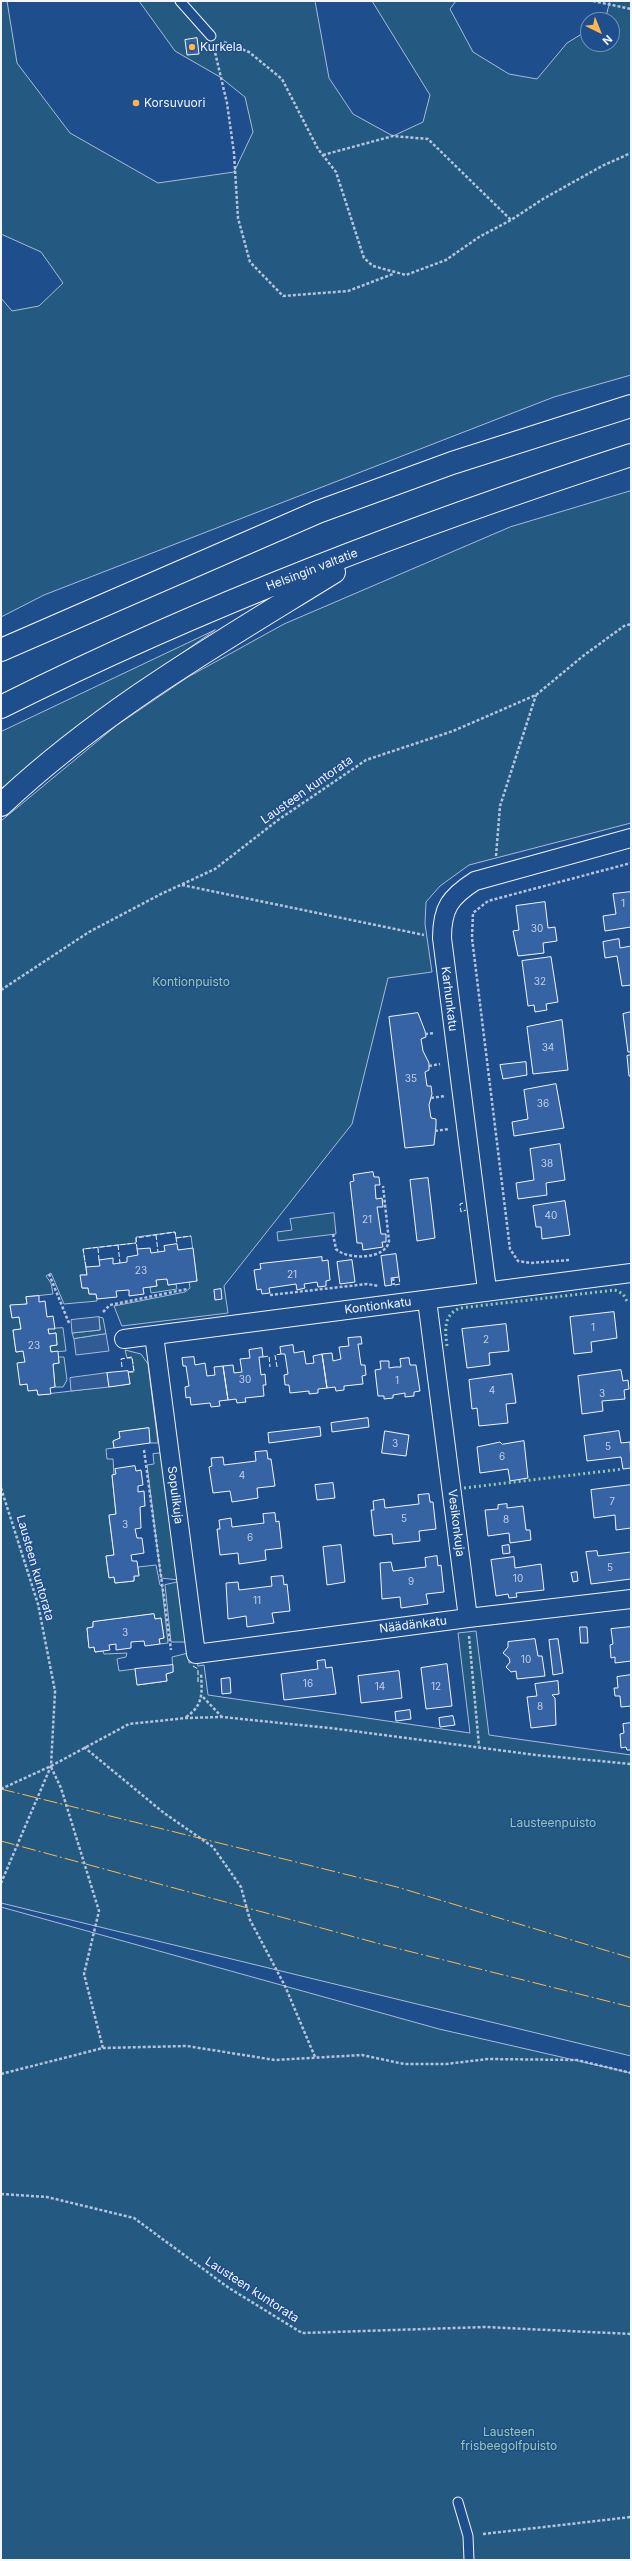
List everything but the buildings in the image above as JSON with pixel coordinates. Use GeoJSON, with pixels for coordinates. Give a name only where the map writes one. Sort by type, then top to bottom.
{"type":"FeatureCollection","features":[{"type":"Feature","properties":{"kind":"highway"},"geometry":{"type":"LineString","coordinates":[[1,650],[318,512],[452,463],[631,406]]}},
{"type":"Feature","properties":{"kind":"highway","name":"Helsingin valtatie"},"geometry":{"type":"LineString","coordinates":[[1,707],[93,660],[203,613],[451,515],[631,455]]}},
{"type":"Feature","properties":{"kind":"highway"},"geometry":{"type":"LineString","coordinates":[[1,805],[31,777],[103,719],[159,680],[383,542]]}},
{"type":"Feature","properties":{"kind":"street","name":"Karhunkatu"},"geometry":{"type":"LineString","coordinates":[[487,1290],[442,938],[442,920],[448,904],[460,890],[476,881],[494,874],[631,838]]}},
{"type":"Feature","properties":{"kind":"street","name":"Kontionkatu"},"geometry":{"type":"LineString","coordinates":[[124,1339],[427,1300],[487,1290],[631,1273]]}},
{"type":"Feature","properties":{"kind":"street","name":"Vesikonkuja"},"geometry":{"type":"LineString","coordinates":[[427,1300],[468,1618]]}},
{"type":"Feature","properties":{"kind":"street","name":"Sopulikuja"},"geometry":{"type":"LineString","coordinates":[[154,1336],[197,1654]]}},
{"type":"Feature","properties":{"kind":"street","name":"Näädänkatu"},"geometry":{"type":"LineString","coordinates":[[197,1654],[468,1618],[631,1600]]}},
{"type":"Feature","properties":{"kind":"lane"},"geometry":{"type":"LineString","coordinates":[[180,1],[211,36]]}},
{"type":"Feature","properties":{"kind":"lane"},"geometry":{"type":"LineString","coordinates":[[458,2502],[468,2536],[469,2560]]}},
{"type":"Feature","properties":{"kind":"path"},"geometry":{"type":"LineString","coordinates":[[593,1],[631,9]]}},
{"type":"Feature","properties":{"kind":"path"},"geometry":{"type":"LineString","coordinates":[[211,36],[249,52],[282,79],[323,155],[336,172],[364,258],[373,266],[393,274],[406,275],[446,260],[479,237],[511,220],[590,172],[631,153]]}},
{"type":"Feature","properties":{"kind":"path"},"geometry":{"type":"LineString","coordinates":[[211,36],[227,103],[234,153],[238,218],[250,262],[283,296],[348,291],[393,274]]}},
{"type":"Feature","properties":{"kind":"path"},"geometry":{"type":"LineString","coordinates":[[323,155],[393,136],[428,139],[511,220]]}},
{"type":"Feature","properties":{"kind":"path","name":"Lausteen kuntorata"},"geometry":{"type":"LineString","coordinates":[[1,990],[89,932],[180,885],[215,869],[278,820],[366,760],[453,731],[536,695],[583,656],[624,626],[631,624]]}},
{"type":"Feature","properties":{"kind":"path"},"geometry":{"type":"LineString","coordinates":[[494,874],[500,806],[536,695]]}},
{"type":"Feature","properties":{"kind":"path"},"geometry":{"type":"LineString","coordinates":[[577,1259],[531,1263],[518,1260],[510,1249],[472,938],[474,913],[488,901],[631,862]]}},
{"type":"Feature","properties":{"kind":"path"},"geometry":{"type":"LineString","coordinates":[[180,885],[442,938]]}},
{"type":"Feature","properties":{"kind":"path"},"geometry":{"type":"LineString","coordinates":[[334,1234],[336,1249],[342,1254],[363,1256],[379,1253],[387,1248],[389,1241],[383,1186]]}},
{"type":"Feature","properties":{"kind":"path"},"geometry":{"type":"LineString","coordinates":[[49,1274],[69,1322]]}},
{"type":"Feature","properties":{"kind":"path"},"geometry":{"type":"LineString","coordinates":[[270,1296],[367,1284]]}},
{"type":"Feature","properties":{"kind":"path"},"geometry":{"type":"LineString","coordinates":[[103,1312],[110,1305],[187,1289]]}},
{"type":"Feature","properties":{"kind":"path"},"geometry":{"type":"LineString","coordinates":[[144,1450],[171,1650]]}},
{"type":"Feature","properties":{"kind":"path","name":"Lausteen kuntorata"},"geometry":{"type":"LineString","coordinates":[[1,1488],[38,1604],[55,1691],[51,1766],[1,1883]]}},
{"type":"Feature","properties":{"kind":"path"},"geometry":{"type":"LineString","coordinates":[[468,1618],[479,1746]]}},
{"type":"Feature","properties":{"kind":"path"},"geometry":{"type":"LineString","coordinates":[[186,1718],[196,1709],[202,1697],[197,1654]]}},
{"type":"Feature","properties":{"kind":"path"},"geometry":{"type":"LineString","coordinates":[[202,1697],[222,1717]]}},
{"type":"Feature","properties":{"kind":"path"},"geometry":{"type":"LineString","coordinates":[[1,1789],[51,1766],[129,1724],[186,1718],[222,1717],[479,1746],[536,1755],[631,1764]]}},
{"type":"Feature","properties":{"kind":"path"},"geometry":{"type":"LineString","coordinates":[[84,1747],[164,1813],[213,1847],[241,1887],[250,1920],[285,1986],[315,2057]]}},
{"type":"Feature","properties":{"kind":"path"},"geometry":{"type":"LineString","coordinates":[[51,1766],[61,1788],[99,1911],[84,1974],[103,2048]]}},
{"type":"Feature","properties":{"kind":"path"},"geometry":{"type":"LineString","coordinates":[[1,2074],[103,2048],[187,2046],[275,2060],[362,2055],[404,2064],[446,2064],[488,2059],[577,2060],[631,2073]]}},
{"type":"Feature","properties":{"kind":"path","name":"Lausteen kuntorata"},"geometry":{"type":"LineString","coordinates":[[1,2194],[47,2197],[134,2218],[229,2288],[302,2333],[486,2327],[631,2334]]}},
{"type":"Feature","properties":{"kind":"path"},"geometry":{"type":"LineString","coordinates":[[468,2536],[631,2517]]}},
{"type":"Feature","properties":{"kind":"green space"},"geometry":{"type":"Polygon","coordinates":[[[1,1],[7,1],[17,63],[70,133],[158,183],[234,172],[253,132],[245,97],[220,77],[175,51],[139,1],[315,1],[329,78],[353,114],[393,136],[423,122],[430,95],[372,1],[456,1],[450,9],[473,52],[509,74],[537,79],[567,43],[580,35],[580,52],[620,52],[620,12],[607,12],[610,1],[631,1],[631,375],[554,397],[44,595],[1,617],[1,298],[12,311],[39,306],[63,283],[41,252],[1,234],[1,1]]]}},
{"type":"Feature","properties":{"kind":"green space"},"geometry":{"type":"Polygon","coordinates":[[[631,491],[631,823],[469,865],[440,886],[426,902],[425,924],[432,972],[388,978],[352,1124],[224,1286],[228,1313],[122,1326],[114,1306],[185,1292],[190,1288],[189,1282],[197,1281],[191,1236],[176,1238],[175,1232],[136,1237],[136,1243],[83,1249],[87,1275],[81,1275],[82,1288],[88,1288],[89,1294],[96,1294],[97,1301],[64,1304],[51,1273],[46,1276],[51,1283],[53,1294],[26,1297],[27,1304],[10,1306],[12,1317],[19,1317],[21,1329],[13,1330],[16,1352],[23,1351],[25,1362],[20,1385],[27,1384],[37,1390],[38,1395],[130,1384],[128,1372],[134,1371],[132,1358],[127,1358],[125,1350],[141,1354],[148,1364],[158,1443],[150,1443],[148,1428],[120,1432],[120,1438],[113,1441],[114,1448],[106,1449],[107,1459],[113,1459],[114,1475],[112,1475],[116,1514],[109,1516],[114,1555],[106,1556],[109,1577],[114,1577],[115,1583],[134,1581],[134,1576],[139,1575],[138,1567],[156,1565],[160,1585],[162,1587],[168,1643],[160,1644],[159,1639],[164,1638],[161,1619],[155,1619],[154,1614],[93,1622],[93,1627],[87,1628],[89,1647],[94,1647],[95,1652],[103,1651],[104,1654],[127,1653],[126,1657],[117,1659],[119,1671],[135,1669],[138,1685],[167,1681],[166,1674],[173,1672],[172,1657],[188,1653],[189,1663],[197,1662],[198,1666],[204,1665],[208,1695],[470,1733],[458,1633],[476,1631],[489,1735],[631,1755],[631,2056],[1,1903],[1,821],[117,725],[188,677],[284,624],[510,527],[631,491]]]}},
{"type":"Feature","properties":{"kind":"green space"},"geometry":{"type":"Polygon","coordinates":[[[215,630],[112,702],[1,789],[1,732],[215,630]]]}},
{"type":"Feature","properties":{"kind":"green space"},"geometry":{"type":"Polygon","coordinates":[[[334,1213],[336,1234],[278,1241],[277,1232],[292,1230],[290,1219],[334,1213]]]}},
{"type":"Feature","properties":{"kind":"green space"},"geometry":{"type":"Polygon","coordinates":[[[167,1279],[168,1285],[176,1284],[177,1289],[151,1293],[150,1287],[157,1286],[156,1280],[167,1279]]]}},
{"type":"Feature","properties":{"kind":"green space"},"geometry":{"type":"Polygon","coordinates":[[[99,1317],[103,1318],[106,1334],[74,1339],[72,1333],[100,1330],[99,1317]]]}},
{"type":"Feature","properties":{"kind":"green space"},"geometry":{"type":"Polygon","coordinates":[[[63,1328],[66,1351],[51,1352],[50,1346],[57,1345],[56,1333],[49,1334],[48,1329],[63,1328]]]}},
{"type":"Feature","properties":{"kind":"green space"},"geometry":{"type":"Polygon","coordinates":[[[58,1357],[64,1357],[67,1380],[63,1387],[55,1387],[53,1364],[59,1363],[58,1357]]]}},
{"type":"Feature","properties":{"kind":"green space"},"geometry":{"type":"Polygon","coordinates":[[[163,1453],[179,1580],[161,1578],[147,1465],[154,1464],[153,1454],[163,1453]]]}},
{"type":"Feature","properties":{"kind":"green space"},"geometry":{"type":"Polygon","coordinates":[[[179,1582],[186,1642],[171,1642],[165,1585],[179,1582]]]}},
{"type":"Feature","properties":{"kind":"green space","name":"Lausteen frisbeegolfpuisto"},"geometry":{"type":"Polygon","coordinates":[[[1,1907],[439,2029],[631,2073],[631,2560],[1,2560],[1,1907]]]}},
{"type":"Feature","properties":{"kind":"shaded area"},"geometry":{"type":"Polygon","coordinates":[[[99,1317],[100,1330],[72,1333],[71,1320],[99,1317]]]}},
{"type":"Feature","properties":{"kind":"shaded area"},"geometry":{"type":"Polygon","coordinates":[[[106,1334],[109,1351],[76,1355],[74,1339],[106,1334]]]}},
{"type":"Feature","properties":{"kind":"shaded area"},"geometry":{"type":"Polygon","coordinates":[[[107,1373],[109,1387],[71,1391],[70,1378],[107,1373]]]}},
{"type":"Feature","properties":{"kind":"hedge"},"geometry":{"type":"LineString","coordinates":[[447,1346],[446,1324],[454,1311],[460,1308],[615,1290],[623,1294],[628,1303]]}},
{"type":"Feature","properties":{"kind":"hedge"},"geometry":{"type":"LineString","coordinates":[[464,1488],[623,1469]]}},
{"type":"Feature","properties":{"kind":"fence"},"geometry":{"type":"LineString","coordinates":[[463,1203],[460,1204],[461,1212],[466,1210]]}},
{"type":"Feature","properties":{"kind":"fence"},"geometry":{"type":"LineString","coordinates":[[137,1249],[136,1238],[175,1232],[177,1244]]}},
{"type":"Feature","properties":{"kind":"fence"},"geometry":{"type":"LineString","coordinates":[[156,1235],[158,1252]]}},
{"type":"Feature","properties":{"kind":"fence"},"geometry":{"type":"LineString","coordinates":[[176,1238],[191,1236]]}},
{"type":"Feature","properties":{"kind":"fence"},"geometry":{"type":"LineString","coordinates":[[86,1267],[83,1249],[136,1243]]}},
{"type":"Feature","properties":{"kind":"fence"},"geometry":{"type":"LineString","coordinates":[[118,1245],[120,1263]]}},
{"type":"Feature","properties":{"kind":"fence"},"geometry":{"type":"LineString","coordinates":[[98,1248],[99,1260]]}},
{"type":"Feature","properties":{"kind":"fence"},"geometry":{"type":"LineString","coordinates":[[395,1285],[400,1284],[399,1277]]}},
{"type":"Feature","properties":{"kind":"fence"},"geometry":{"type":"LineString","coordinates":[[277,1367],[275,1355],[281,1354]]}},
{"type":"Feature","properties":{"kind":"fence"},"geometry":{"type":"LineString","coordinates":[[263,1357],[269,1356],[270,1367]]}},
{"type":"Feature","properties":{"kind":"fence"},"geometry":{"type":"LineString","coordinates":[[122,1367],[121,1359],[132,1357],[134,1372],[128,1372]]}},
{"type":"Feature","properties":{"kind":"fence"},"geometry":{"type":"LineString","coordinates":[[193,1666],[198,1669],[198,1682]]}},
{"type":"Feature","properties":{"kind":"power"},"geometry":{"type":"LineString","coordinates":[[1,1789],[397,1887],[631,1958]]}},
{"type":"Feature","properties":{"kind":"power"},"geometry":{"type":"LineString","coordinates":[[1,1841],[384,1945],[631,2007]]}},
{"type":"Feature","properties":{"kind":"place","name":"Kurkela"},"geometry":{"type":"Point","coordinates":[192,47]}},
{"type":"Feature","properties":{"kind":"place","name":"Korsuvuori"},"geometry":{"type":"Point","coordinates":[136,103]}},
{"type":"Feature","properties":{"kind":"park label","name":"Kontionpuisto"},"geometry":{"type":"Point","coordinates":[191,982]}},
{"type":"Feature","properties":{"kind":"park label","name":"Lausteenpuisto"},"geometry":{"type":"Point","coordinates":[553,1823]}}]}
